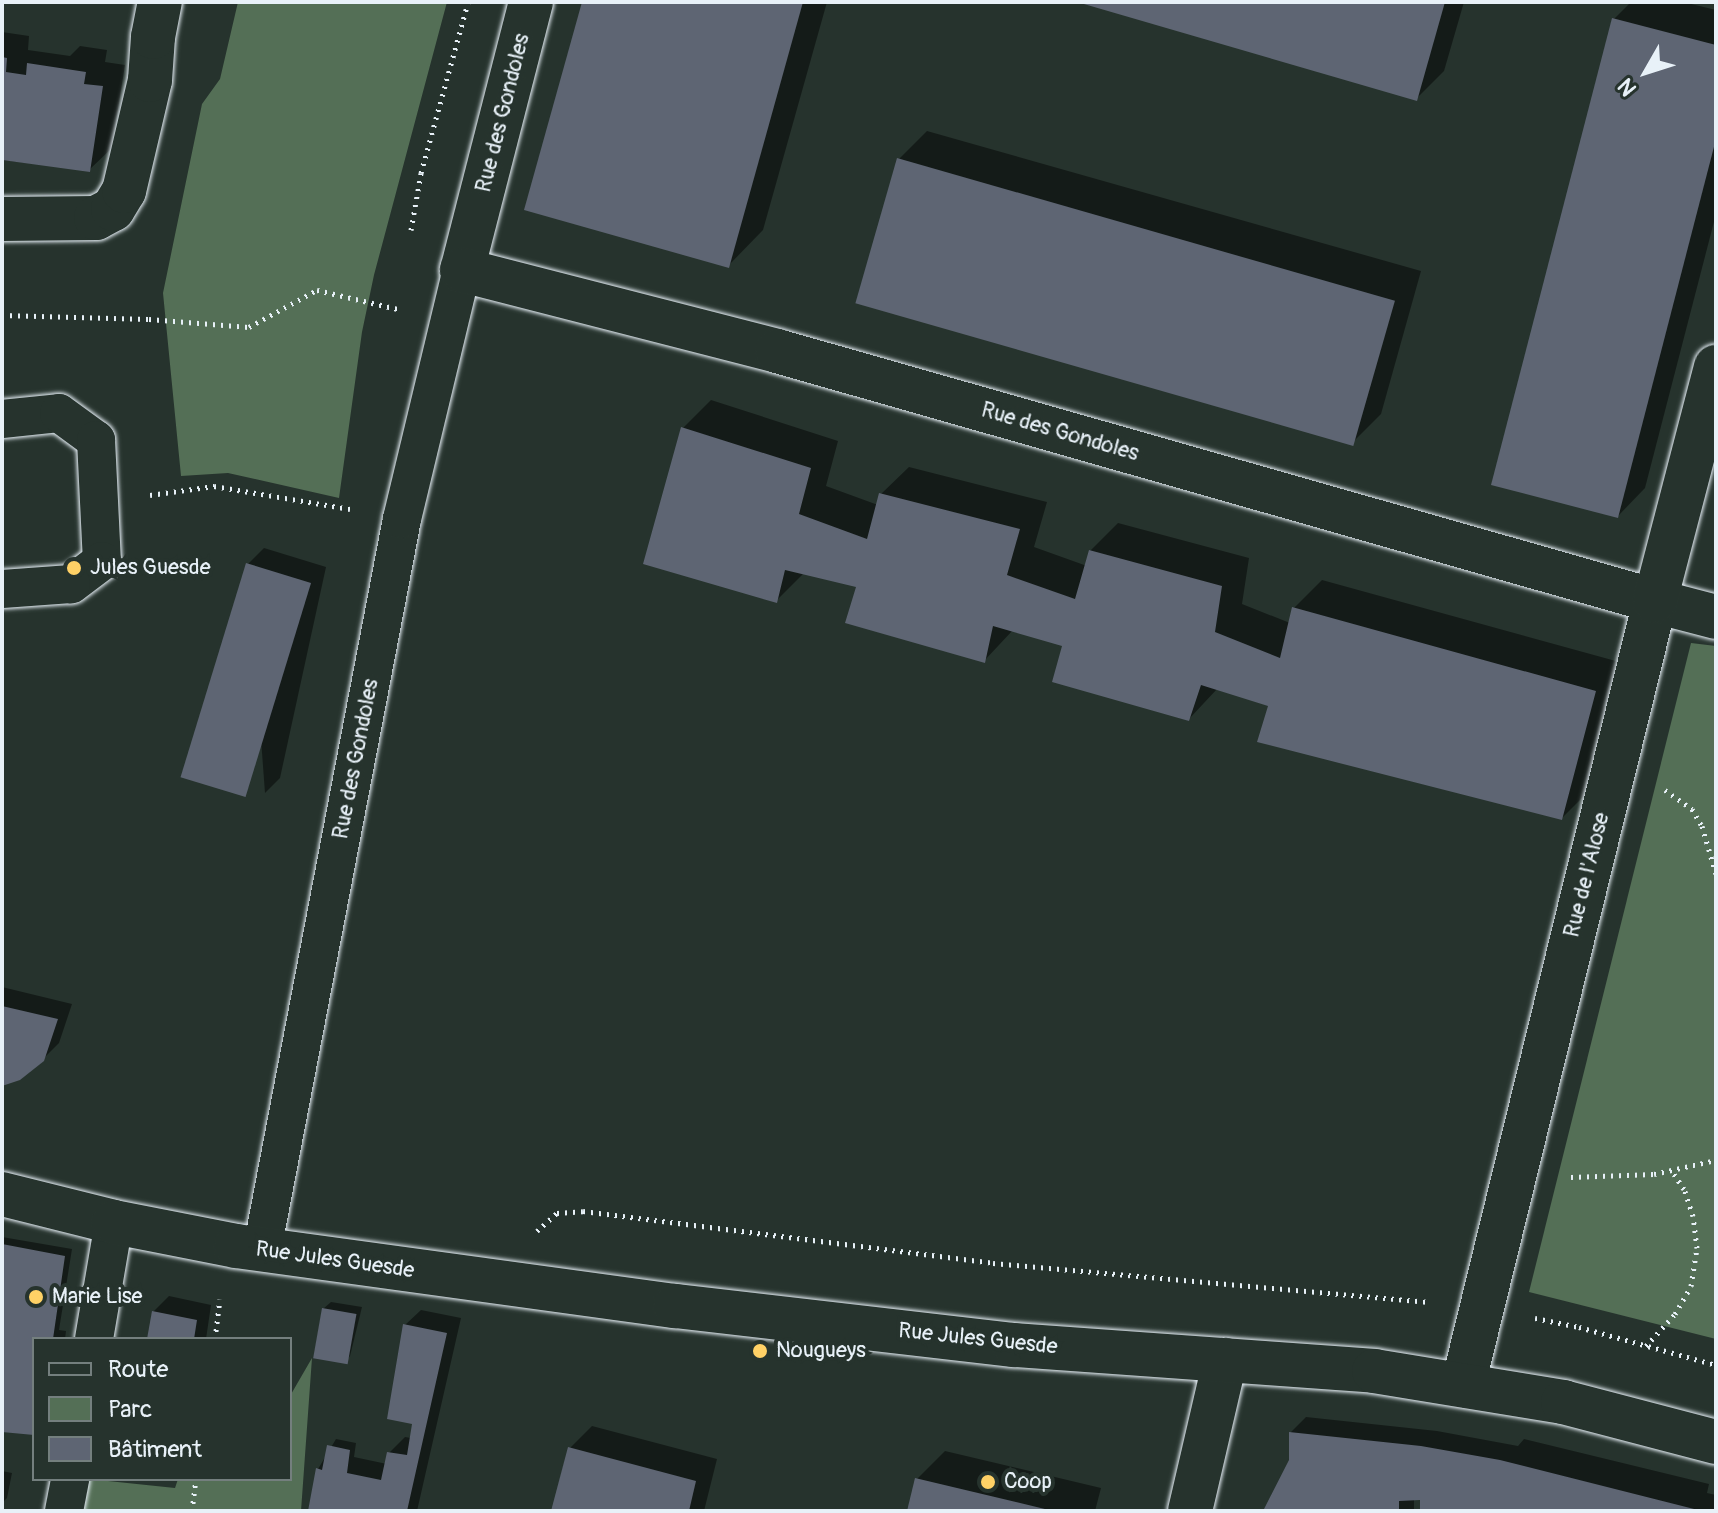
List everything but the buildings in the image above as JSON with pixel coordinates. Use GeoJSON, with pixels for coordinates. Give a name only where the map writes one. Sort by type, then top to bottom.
{"type":"FeatureCollection","features":[{"type":"Feature","properties":{"kind":"street"},"geometry":{"type":"LineString","coordinates":[[2,219],[96,218],[113,209],[124,191],[150,80],[153,37],[160,2]]}},
{"type":"Feature","properties":{"kind":"street","name":"Rue des Gondoles"},"geometry":{"type":"LineString","coordinates":[[531,2],[462,270],[777,351],[1716,617]]}},
{"type":"Feature","properties":{"kind":"street","name":"Rue de l'Alose"},"geometry":{"type":"LineString","coordinates":[[1463,1385],[1655,601],[1716,367]]}},
{"type":"Feature","properties":{"kind":"street","name":"Rue Jules Guesde"},"geometry":{"type":"LineString","coordinates":[[2,1194],[114,1222],[262,1250],[721,1312],[1014,1345],[1374,1371],[1563,1402],[1716,1442]]}},
{"type":"Feature","properties":{"kind":"street"},"geometry":{"type":"LineString","coordinates":[[1190,1511],[1225,1360]]}},
{"type":"Feature","properties":{"kind":"lane","name":"Rue des Gondoles"},"geometry":{"type":"LineString","coordinates":[[262,1250],[402,519],[462,270]]}},
{"type":"Feature","properties":{"kind":"lane"},"geometry":{"type":"LineString","coordinates":[[2,419],[59,413],[96,440],[102,561],[71,584],[2,589]]}},
{"type":"Feature","properties":{"kind":"lane"},"geometry":{"type":"LineString","coordinates":[[94,1337],[114,1222]]}},
{"type":"Feature","properties":{"kind":"lane"},"geometry":{"type":"LineString","coordinates":[[64,1511],[70,1481]]}},
{"type":"Feature","properties":{"kind":"path"},"geometry":{"type":"LineString","coordinates":[[2,315],[149,319],[249,327],[317,290],[450,320]]}},
{"type":"Feature","properties":{"kind":"path"},"geometry":{"type":"LineString","coordinates":[[99,501],[214,486],[402,519]]}},
{"type":"Feature","properties":{"kind":"path"},"geometry":{"type":"LineString","coordinates":[[1614,767],[1665,790],[1692,809],[1702,826],[1716,874]]}},
{"type":"Feature","properties":{"kind":"path"},"geometry":{"type":"LineString","coordinates":[[1519,1151],[1566,1176],[1580,1179],[1671,1170],[1716,1160]]}},
{"type":"Feature","properties":{"kind":"path"},"geometry":{"type":"LineString","coordinates":[[1646,1346],[1675,1314],[1691,1286],[1697,1248],[1693,1216],[1684,1189],[1671,1170]]}},
{"type":"Feature","properties":{"kind":"path"},"geometry":{"type":"LineString","coordinates":[[534,1234],[557,1213],[583,1211],[993,1263],[1480,1308],[1579,1327],[1716,1365]]}},
{"type":"Feature","properties":{"kind":"path"},"geometry":{"type":"LineString","coordinates":[[215,1337],[220,1301]]}},
{"type":"Feature","properties":{"kind":"path"},"geometry":{"type":"LineString","coordinates":[[192,1511],[196,1481]]}},
{"type":"Feature","properties":{"kind":"green space"},"geometry":{"type":"Polygon","coordinates":[[[238,2],[447,2],[374,275],[362,332],[339,498],[228,473],[181,476],[163,293],[202,104],[220,79],[238,2]]]}},
{"type":"Feature","properties":{"kind":"green space"},"geometry":{"type":"Polygon","coordinates":[[[1691,643],[1716,646],[1716,1339],[1529,1292],[1691,643]]]}},
{"type":"Feature","properties":{"kind":"green space"},"geometry":{"type":"Polygon","coordinates":[[[312,1358],[301,1511],[84,1511],[89,1481],[175,1488],[177,1481],[292,1481],[292,1393],[312,1358]]]}},
{"type":"Feature","properties":{"kind":"place","name":"Jules Guesde"},"geometry":{"type":"Point","coordinates":[74,568]}},
{"type":"Feature","properties":{"kind":"place","name":"Marie Lise"},"geometry":{"type":"Point","coordinates":[36,1297]}},
{"type":"Feature","properties":{"kind":"place","name":"Nougueys"},"geometry":{"type":"Point","coordinates":[760,1351]}},
{"type":"Feature","properties":{"kind":"place","name":"Coop"},"geometry":{"type":"Point","coordinates":[988,1482]}}]}
